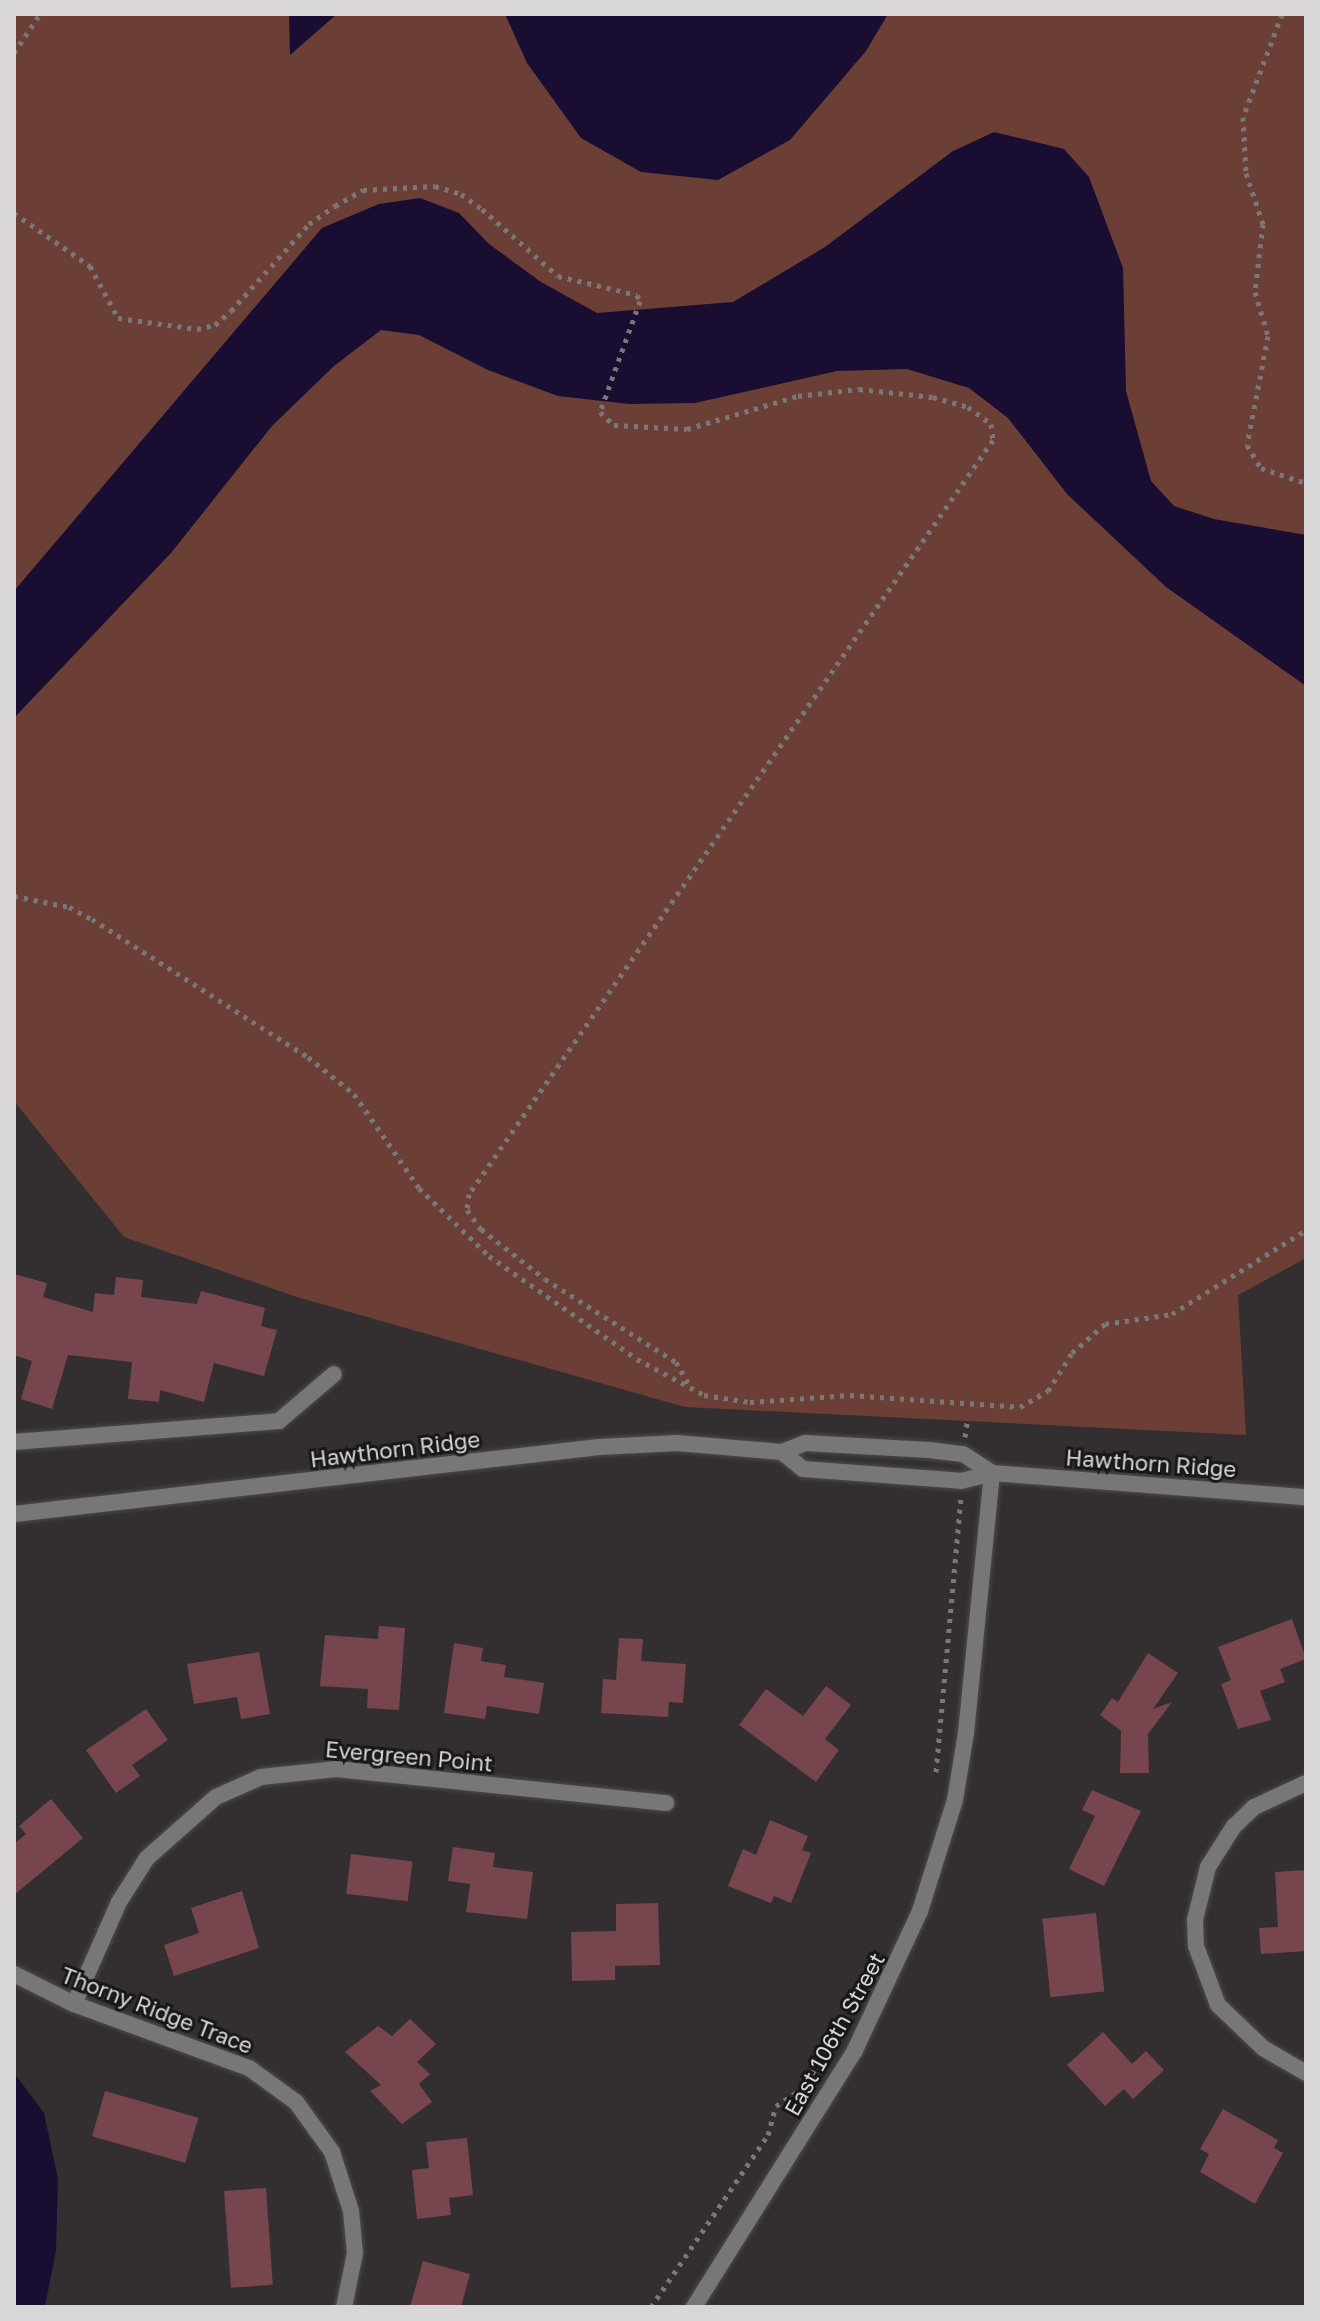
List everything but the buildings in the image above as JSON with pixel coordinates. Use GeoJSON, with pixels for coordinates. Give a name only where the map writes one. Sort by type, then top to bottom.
{"type":"FeatureCollection","features":[{"type":"Feature","properties":{"kind":"street"},"geometry":{"type":"LineString","coordinates":[[14,1442],[279,1421],[334,1374]]}},
{"type":"Feature","properties":{"kind":"street","name":"Hawthorn Ridge"},"geometry":{"type":"LineString","coordinates":[[14,1514],[599,1447],[677,1443],[782,1452],[805,1443],[929,1450],[963,1454],[992,1473]]}},
{"type":"Feature","properties":{"kind":"street","name":"Hawthorn Ridge"},"geometry":{"type":"LineString","coordinates":[[782,1452],[803,1469],[961,1481],[992,1473],[1306,1497]]}},
{"type":"Feature","properties":{"kind":"street","name":"East 106th Street"},"geometry":{"type":"LineString","coordinates":[[694,2307],[855,2050],[920,1911],[955,1800],[966,1733],[992,1473]]}},
{"type":"Feature","properties":{"kind":"street","name":"Evergreen Point"},"geometry":{"type":"LineString","coordinates":[[74,2004],[119,1902],[147,1858],[216,1797],[261,1777],[337,1769],[666,1803]]}},
{"type":"Feature","properties":{"kind":"street"},"geometry":{"type":"LineString","coordinates":[[1306,1783],[1254,1807],[1234,1826],[1208,1867],[1195,1920],[1196,1946],[1218,2005],[1254,2042],[1306,2073]]}},
{"type":"Feature","properties":{"kind":"street","name":"Thorny Ridge Trace"},"geometry":{"type":"LineString","coordinates":[[14,1974],[74,2004],[249,2068],[296,2102],[332,2152],[351,2211],[355,2253],[344,2307]]}},
{"type":"Feature","properties":{"kind":"path"},"geometry":{"type":"LineString","coordinates":[[14,53],[40,14]]}},
{"type":"Feature","properties":{"kind":"path"},"geometry":{"type":"LineString","coordinates":[[1282,14],[1243,117],[1246,173],[1263,224],[1255,292],[1268,336],[1247,445],[1261,468],[1306,483]]}},
{"type":"Feature","properties":{"kind":"path"},"geometry":{"type":"LineString","coordinates":[[14,213],[90,266],[118,318],[134,324],[197,329],[215,325],[309,224],[363,190],[409,184],[461,194],[558,276],[625,291],[640,301],[600,412],[608,422],[625,428],[687,429],[798,396],[896,390],[968,407],[994,432],[793,731],[665,906],[469,1194],[467,1210],[481,1229],[545,1279],[676,1362],[692,1390]]}},
{"type":"Feature","properties":{"kind":"path"},"geometry":{"type":"LineString","coordinates":[[14,896],[69,907],[92,919],[308,1057],[362,1103],[419,1188],[489,1256],[637,1359],[692,1390],[750,1402],[850,1395],[1020,1407],[1048,1391],[1072,1353],[1105,1324],[1172,1314],[1306,1230]]}},
{"type":"Feature","properties":{"kind":"path"},"geometry":{"type":"LineString","coordinates":[[934,1789],[951,1649],[961,1502]]}},
{"type":"Feature","properties":{"kind":"path"},"geometry":{"type":"LineString","coordinates":[[651,2307],[768,2135],[776,2106],[800,2090],[827,2054]]}},
{"type":"Feature","properties":{"kind":"shaded area"},"geometry":{"type":"Polygon","coordinates":[[[14,14],[1306,14],[1306,1258],[1238,1295],[1246,1435],[685,1407],[297,1297],[124,1237],[14,1101],[14,14]]]}},
{"type":"Feature","properties":{"kind":"shaded area"},"geometry":{"type":"Polygon","coordinates":[[[289,14],[337,14],[290,55],[289,14]]]}},
{"type":"Feature","properties":{"kind":"shaded area"},"geometry":{"type":"Polygon","coordinates":[[[505,14],[888,14],[866,51],[790,140],[718,180],[641,172],[581,138],[527,63],[505,14]]]}},
{"type":"Feature","properties":{"kind":"shaded area"},"geometry":{"type":"Polygon","coordinates":[[[994,132],[1064,149],[1089,177],[1123,268],[1126,391],[1151,481],[1174,506],[1214,519],[1306,535],[1306,686],[1166,587],[1067,494],[1008,418],[969,388],[907,369],[837,371],[695,403],[629,404],[558,396],[488,370],[419,335],[381,330],[334,366],[272,426],[171,553],[14,718],[14,591],[322,228],[379,204],[420,198],[459,213],[489,244],[541,282],[597,313],[733,302],[825,247],[953,151],[994,132]]]}},
{"type":"Feature","properties":{"kind":"shaded area"},"geometry":{"type":"Polygon","coordinates":[[[14,2073],[44,2113],[58,2179],[56,2250],[45,2307],[14,2307],[14,2073]]]}}]}
